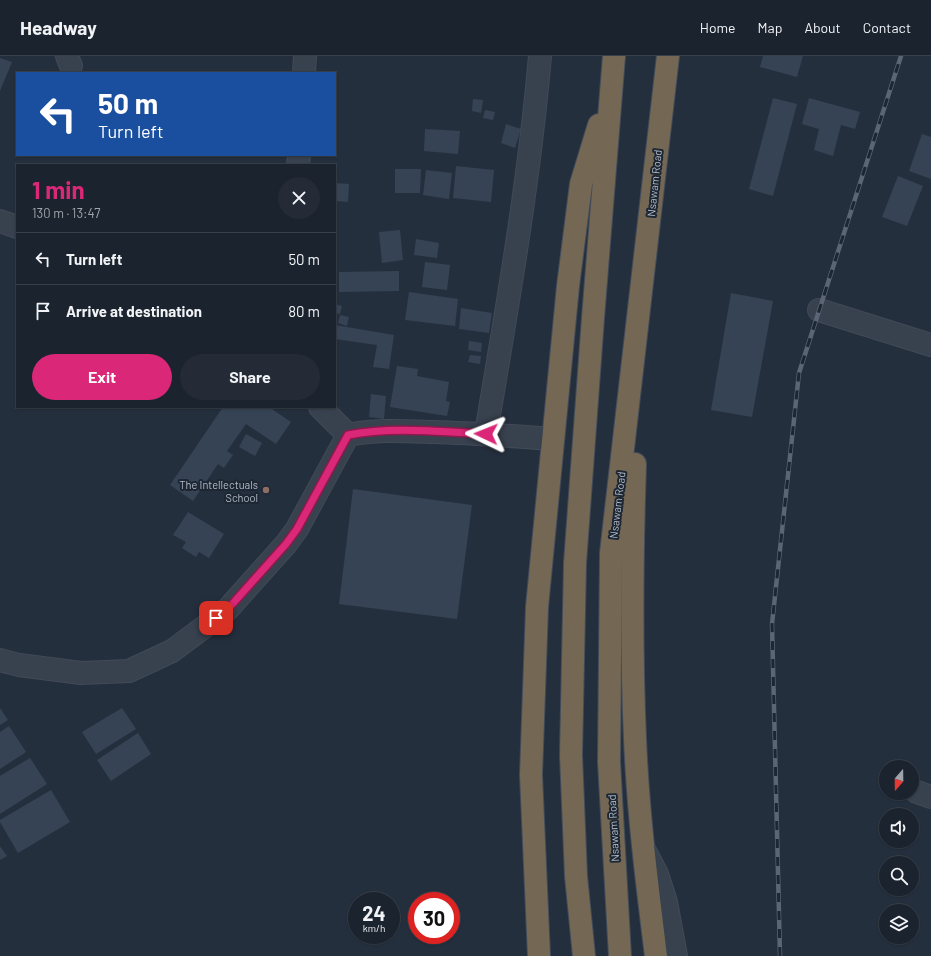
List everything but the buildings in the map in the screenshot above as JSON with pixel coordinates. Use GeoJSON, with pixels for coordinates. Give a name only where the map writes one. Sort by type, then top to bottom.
{"type":"FeatureCollection","features":[{"type":"Feature","properties":{"kind":"highway"},"geometry":{"type":"LineString","coordinates":[[584,956],[576,876],[571,755],[575,578],[592,334],[614,56]]}},
{"type":"Feature","properties":{"kind":"highway","name":"Nsawam Road"},"geometry":{"type":"LineString","coordinates":[[620,956],[609,762],[611,553],[668,56]]}},
{"type":"Feature","properties":{"kind":"highway"},"geometry":{"type":"LineString","coordinates":[[539,956],[531,775],[537,607],[552,439],[568,286],[582,184],[612,79]]}},
{"type":"Feature","properties":{"kind":"highway"},"geometry":{"type":"LineString","coordinates":[[639,318],[632,562],[635,740],[643,847],[656,956]]}},
{"type":"Feature","properties":{"kind":"street"},"geometry":{"type":"LineString","coordinates":[[304,72],[305,56]]}},
{"type":"Feature","properties":{"kind":"street"},"geometry":{"type":"LineString","coordinates":[[486,434],[514,262],[536,108],[540,56]]}},
{"type":"Feature","properties":{"kind":"street"},"geometry":{"type":"LineString","coordinates":[[0,221],[16,227]]}},
{"type":"Feature","properties":{"kind":"street"},"geometry":{"type":"LineString","coordinates":[[819,310],[931,345]]}},
{"type":"Feature","properties":{"kind":"street"},"geometry":{"type":"LineString","coordinates":[[321,408],[348,435]]}},
{"type":"Feature","properties":{"kind":"street"},"geometry":{"type":"LineString","coordinates":[[348,435],[363,432],[401,431],[486,434],[552,439]]}},
{"type":"Feature","properties":{"kind":"street"},"geometry":{"type":"LineString","coordinates":[[0,660],[19,665],[81,673],[129,671],[172,650],[227,610],[286,544],[297,529],[348,435]]}},
{"type":"Feature","properties":{"kind":"street"},"geometry":{"type":"LineString","coordinates":[[643,847],[657,874],[666,902],[676,956]]}},
{"type":"Feature","properties":{"kind":"railway"},"geometry":{"type":"LineString","coordinates":[[780,956],[772,624],[799,373],[901,56]]}},
{"type":"Feature","properties":{"kind":"place","name":"The Intellectuals School"},"geometry":{"type":"Point","coordinates":[266,490]}},
{"type":"Feature","properties":{"kind":"route"},"geometry":{"type":"LineString","coordinates":[[216,618],[227,610],[286,544],[297,529],[348,435],[363,432],[401,431],[486,434]]}}]}
